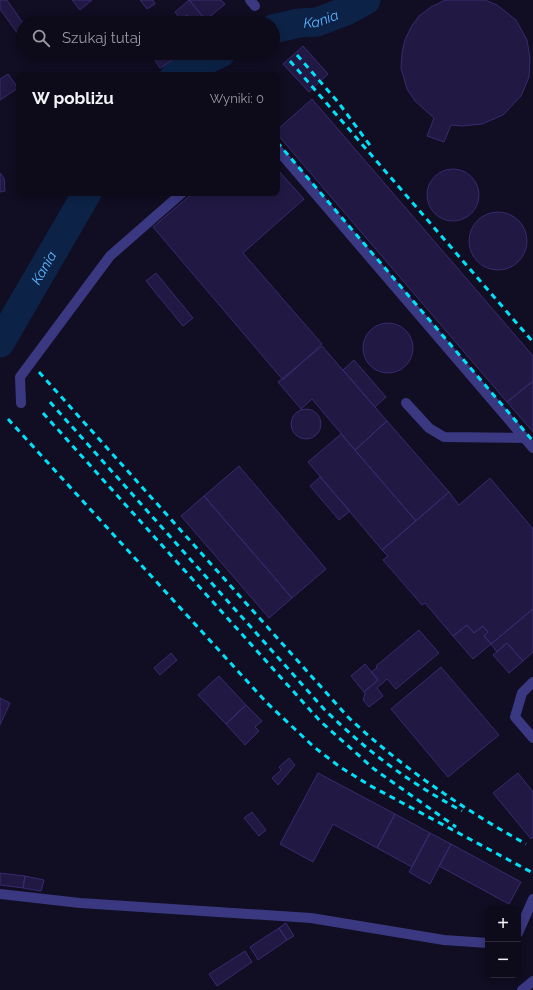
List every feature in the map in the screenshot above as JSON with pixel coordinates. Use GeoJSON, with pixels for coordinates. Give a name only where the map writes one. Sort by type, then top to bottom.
{"type":"FeatureCollection","features":[{"type":"Feature","properties":{"kind":"street"},"geometry":{"type":"LineString","coordinates":[[280,152],[533,448]]}},
{"type":"Feature","properties":{"kind":"street"},"geometry":{"type":"LineString","coordinates":[[21,402],[20,377],[110,256],[179,196]]}},
{"type":"Feature","properties":{"kind":"street"},"geometry":{"type":"LineString","coordinates":[[406,403],[429,428],[444,437],[525,438]]}},
{"type":"Feature","properties":{"kind":"street"},"geometry":{"type":"LineString","coordinates":[[533,682],[522,693],[515,717],[533,738]]}},
{"type":"Feature","properties":{"kind":"street"},"geometry":{"type":"LineString","coordinates":[[0,894],[80,903],[312,918],[444,940],[485,943]]}},
{"type":"Feature","properties":{"kind":"street"},"geometry":{"type":"LineString","coordinates":[[521,926],[533,899]]}},
{"type":"Feature","properties":{"kind":"street"},"geometry":{"type":"LineString","coordinates":[[522,990],[533,981]]}},
{"type":"Feature","properties":{"kind":"building"},"geometry":{"type":"Polygon","coordinates":[[[0,0],[7,0],[18,16],[16,16],[16,31],[0,9],[0,0]]]}},
{"type":"Feature","properties":{"kind":"building"},"geometry":{"type":"Polygon","coordinates":[[[72,0],[92,0],[80,10],[72,0]]]}},
{"type":"Feature","properties":{"kind":"building"},"geometry":{"type":"Polygon","coordinates":[[[140,0],[153,0],[155,4],[147,9],[140,0]]]}},
{"type":"Feature","properties":{"kind":"building"},"geometry":{"type":"Polygon","coordinates":[[[189,0],[221,0],[225,4],[211,16],[203,16],[189,0]]]}},
{"type":"Feature","properties":{"kind":"building"},"geometry":{"type":"Polygon","coordinates":[[[189,0],[202,16],[178,16],[175,12],[189,0]]]}},
{"type":"Feature","properties":{"kind":"building"},"geometry":{"type":"Polygon","coordinates":[[[445,0],[485,0],[497,5],[516,20],[527,40],[530,58],[529,77],[521,96],[503,115],[482,124],[462,126],[451,125],[444,142],[427,136],[434,118],[415,101],[407,89],[401,68],[405,40],[411,27],[419,16],[431,7],[445,0]]]}},
{"type":"Feature","properties":{"kind":"building"},"geometry":{"type":"Polygon","coordinates":[[[303,46],[328,74],[309,92],[283,64],[303,46]]]}},
{"type":"Feature","properties":{"kind":"building"},"geometry":{"type":"Polygon","coordinates":[[[155,60],[173,60],[160,68],[155,60]]]}},
{"type":"Feature","properties":{"kind":"building"},"geometry":{"type":"Polygon","coordinates":[[[8,74],[16,85],[16,89],[0,100],[0,79],[8,74]]]}},
{"type":"Feature","properties":{"kind":"building"},"geometry":{"type":"Polygon","coordinates":[[[312,99],[533,356],[533,381],[507,402],[280,137],[280,127],[312,99]]]}},
{"type":"Feature","properties":{"kind":"building"},"geometry":{"type":"Polygon","coordinates":[[[453,169],[467,173],[475,181],[479,195],[475,209],[467,217],[453,221],[439,217],[431,209],[427,195],[431,181],[439,173],[453,169]]]}},
{"type":"Feature","properties":{"kind":"building"},"geometry":{"type":"Polygon","coordinates":[[[280,172],[304,199],[243,253],[322,344],[283,380],[153,227],[189,196],[280,196],[280,172]]]}},
{"type":"Feature","properties":{"kind":"building"},"geometry":{"type":"Polygon","coordinates":[[[0,173],[4,178],[5,191],[0,192],[0,173]]]}},
{"type":"Feature","properties":{"kind":"building"},"geometry":{"type":"Polygon","coordinates":[[[498,212],[514,217],[522,225],[527,241],[522,257],[514,265],[498,270],[482,265],[474,257],[469,241],[474,225],[482,217],[498,212]]]}},
{"type":"Feature","properties":{"kind":"building"},"geometry":{"type":"Polygon","coordinates":[[[156,273],[193,318],[183,326],[146,281],[156,273]]]}},
{"type":"Feature","properties":{"kind":"building"},"geometry":{"type":"Polygon","coordinates":[[[383,323],[393,323],[406,330],[413,343],[413,353],[406,366],[393,373],[383,373],[374,369],[367,362],[363,353],[363,343],[367,334],[374,327],[383,323]]]}},
{"type":"Feature","properties":{"kind":"building"},"geometry":{"type":"Polygon","coordinates":[[[322,346],[387,421],[355,450],[312,399],[301,409],[278,382],[322,346]]]}},
{"type":"Feature","properties":{"kind":"building"},"geometry":{"type":"Polygon","coordinates":[[[354,360],[386,397],[375,407],[343,370],[354,360]]]}},
{"type":"Feature","properties":{"kind":"building"},"geometry":{"type":"Polygon","coordinates":[[[533,381],[533,432],[507,402],[533,381]]]}},
{"type":"Feature","properties":{"kind":"building"},"geometry":{"type":"Polygon","coordinates":[[[306,409],[317,413],[321,424],[317,435],[306,439],[295,435],[291,424],[295,413],[306,409]]]}},
{"type":"Feature","properties":{"kind":"building"},"geometry":{"type":"Polygon","coordinates":[[[387,421],[449,492],[416,521],[355,450],[387,421]]]}},
{"type":"Feature","properties":{"kind":"building"},"geometry":{"type":"Polygon","coordinates":[[[341,434],[416,521],[382,550],[308,462],[341,434]]]}},
{"type":"Feature","properties":{"kind":"building"},"geometry":{"type":"Polygon","coordinates":[[[239,466],[326,569],[292,598],[204,496],[239,466]]]}},
{"type":"Feature","properties":{"kind":"building"},"geometry":{"type":"Polygon","coordinates":[[[320,477],[350,511],[339,520],[310,486],[320,477]]]}},
{"type":"Feature","properties":{"kind":"building"},"geometry":{"type":"Polygon","coordinates":[[[490,478],[533,529],[533,609],[491,644],[484,636],[488,632],[483,626],[474,633],[467,625],[453,636],[425,603],[422,605],[383,560],[388,556],[382,550],[449,492],[459,505],[490,478]]]}},
{"type":"Feature","properties":{"kind":"building"},"geometry":{"type":"Polygon","coordinates":[[[204,496],[292,598],[269,618],[181,516],[204,496]]]}},
{"type":"Feature","properties":{"kind":"building"},"geometry":{"type":"Polygon","coordinates":[[[533,609],[533,652],[523,661],[507,643],[497,652],[491,644],[533,609]]]}},
{"type":"Feature","properties":{"kind":"building"},"geometry":{"type":"Polygon","coordinates":[[[467,625],[474,633],[483,626],[488,632],[484,636],[491,644],[473,659],[453,636],[467,625]]]}},
{"type":"Feature","properties":{"kind":"building"},"geometry":{"type":"Polygon","coordinates":[[[419,630],[439,653],[396,689],[387,679],[377,688],[383,696],[369,707],[363,700],[365,694],[364,692],[378,680],[371,672],[377,668],[376,666],[419,630]]]}},
{"type":"Feature","properties":{"kind":"building"},"geometry":{"type":"Polygon","coordinates":[[[507,643],[523,661],[509,673],[493,655],[507,643]]]}},
{"type":"Feature","properties":{"kind":"building"},"geometry":{"type":"Polygon","coordinates":[[[171,653],[177,660],[160,675],[154,668],[171,653]]]}},
{"type":"Feature","properties":{"kind":"building"},"geometry":{"type":"Polygon","coordinates":[[[365,664],[378,680],[364,692],[351,676],[365,664]]]}},
{"type":"Feature","properties":{"kind":"building"},"geometry":{"type":"Polygon","coordinates":[[[441,667],[499,735],[448,777],[391,709],[441,667]]]}},
{"type":"Feature","properties":{"kind":"building"},"geometry":{"type":"Polygon","coordinates":[[[219,676],[246,705],[226,724],[198,695],[219,676]]]}},
{"type":"Feature","properties":{"kind":"building"},"geometry":{"type":"Polygon","coordinates":[[[0,698],[10,703],[0,725],[0,698]]]}},
{"type":"Feature","properties":{"kind":"building"},"geometry":{"type":"Polygon","coordinates":[[[246,705],[262,721],[255,727],[259,731],[245,745],[226,724],[246,705]]]}},
{"type":"Feature","properties":{"kind":"building"},"geometry":{"type":"Polygon","coordinates":[[[289,758],[295,765],[278,785],[272,778],[281,770],[279,767],[289,758]]]}},
{"type":"Feature","properties":{"kind":"building"},"geometry":{"type":"Polygon","coordinates":[[[318,773],[395,814],[377,848],[333,824],[313,862],[280,844],[318,773]]]}},
{"type":"Feature","properties":{"kind":"building"},"geometry":{"type":"Polygon","coordinates":[[[518,773],[533,792],[533,837],[531,839],[493,793],[518,773]]]}},
{"type":"Feature","properties":{"kind":"building"},"geometry":{"type":"Polygon","coordinates":[[[252,812],[266,830],[259,836],[244,818],[252,812]]]}},
{"type":"Feature","properties":{"kind":"building"},"geometry":{"type":"Polygon","coordinates":[[[395,814],[430,833],[412,867],[377,848],[395,814]]]}},
{"type":"Feature","properties":{"kind":"building"},"geometry":{"type":"Polygon","coordinates":[[[430,833],[451,844],[430,884],[409,872],[430,833]]]}},
{"type":"Feature","properties":{"kind":"building"},"geometry":{"type":"Polygon","coordinates":[[[451,844],[521,882],[509,904],[439,866],[451,844]]]}},
{"type":"Feature","properties":{"kind":"building"},"geometry":{"type":"Polygon","coordinates":[[[0,873],[25,876],[23,888],[0,885],[0,873]]]}},
{"type":"Feature","properties":{"kind":"building"},"geometry":{"type":"Polygon","coordinates":[[[25,876],[44,880],[41,891],[23,888],[25,876]]]}},
{"type":"Feature","properties":{"kind":"building"},"geometry":{"type":"Polygon","coordinates":[[[286,923],[294,936],[287,940],[279,928],[286,923]]]}},
{"type":"Feature","properties":{"kind":"building"},"geometry":{"type":"Polygon","coordinates":[[[279,928],[287,940],[258,960],[250,947],[279,928]]]}},
{"type":"Feature","properties":{"kind":"building"},"geometry":{"type":"Polygon","coordinates":[[[245,951],[252,962],[217,986],[209,974],[245,951]]]}},
{"type":"Feature","properties":{"kind":"waterway","name":"Kania"},"geometry":{"type":"LineString","coordinates":[[280,27],[299,23],[317,22],[346,11],[366,0]]}},
{"type":"Feature","properties":{"kind":"waterway","name":"Kania"},"geometry":{"type":"LineString","coordinates":[[181,72],[206,60]]}},
{"type":"Feature","properties":{"kind":"waterway","name":"Kania"},"geometry":{"type":"LineString","coordinates":[[0,343],[85,196]]}},
{"type":"Feature","properties":{"kind":"railway"},"geometry":{"type":"LineString","coordinates":[[297,55],[338,102],[372,148]]}},
{"type":"Feature","properties":{"kind":"railway"},"geometry":{"type":"LineString","coordinates":[[290,61],[533,342]]}},
{"type":"Feature","properties":{"kind":"railway"},"geometry":{"type":"LineString","coordinates":[[280,146],[533,441]]}},
{"type":"Feature","properties":{"kind":"railway"},"geometry":{"type":"LineString","coordinates":[[39,372],[348,717],[389,753],[433,786],[502,831],[526,844]]}},
{"type":"Feature","properties":{"kind":"railway"},"geometry":{"type":"LineString","coordinates":[[50,402],[324,709],[373,753],[389,765],[424,789],[462,811]]}},
{"type":"Feature","properties":{"kind":"railway"},"geometry":{"type":"LineString","coordinates":[[43,413],[320,721],[374,769],[456,827]]}},
{"type":"Feature","properties":{"kind":"railway"},"geometry":{"type":"LineString","coordinates":[[8,419],[267,703],[314,747],[340,767],[369,785],[533,873]]}}]}
